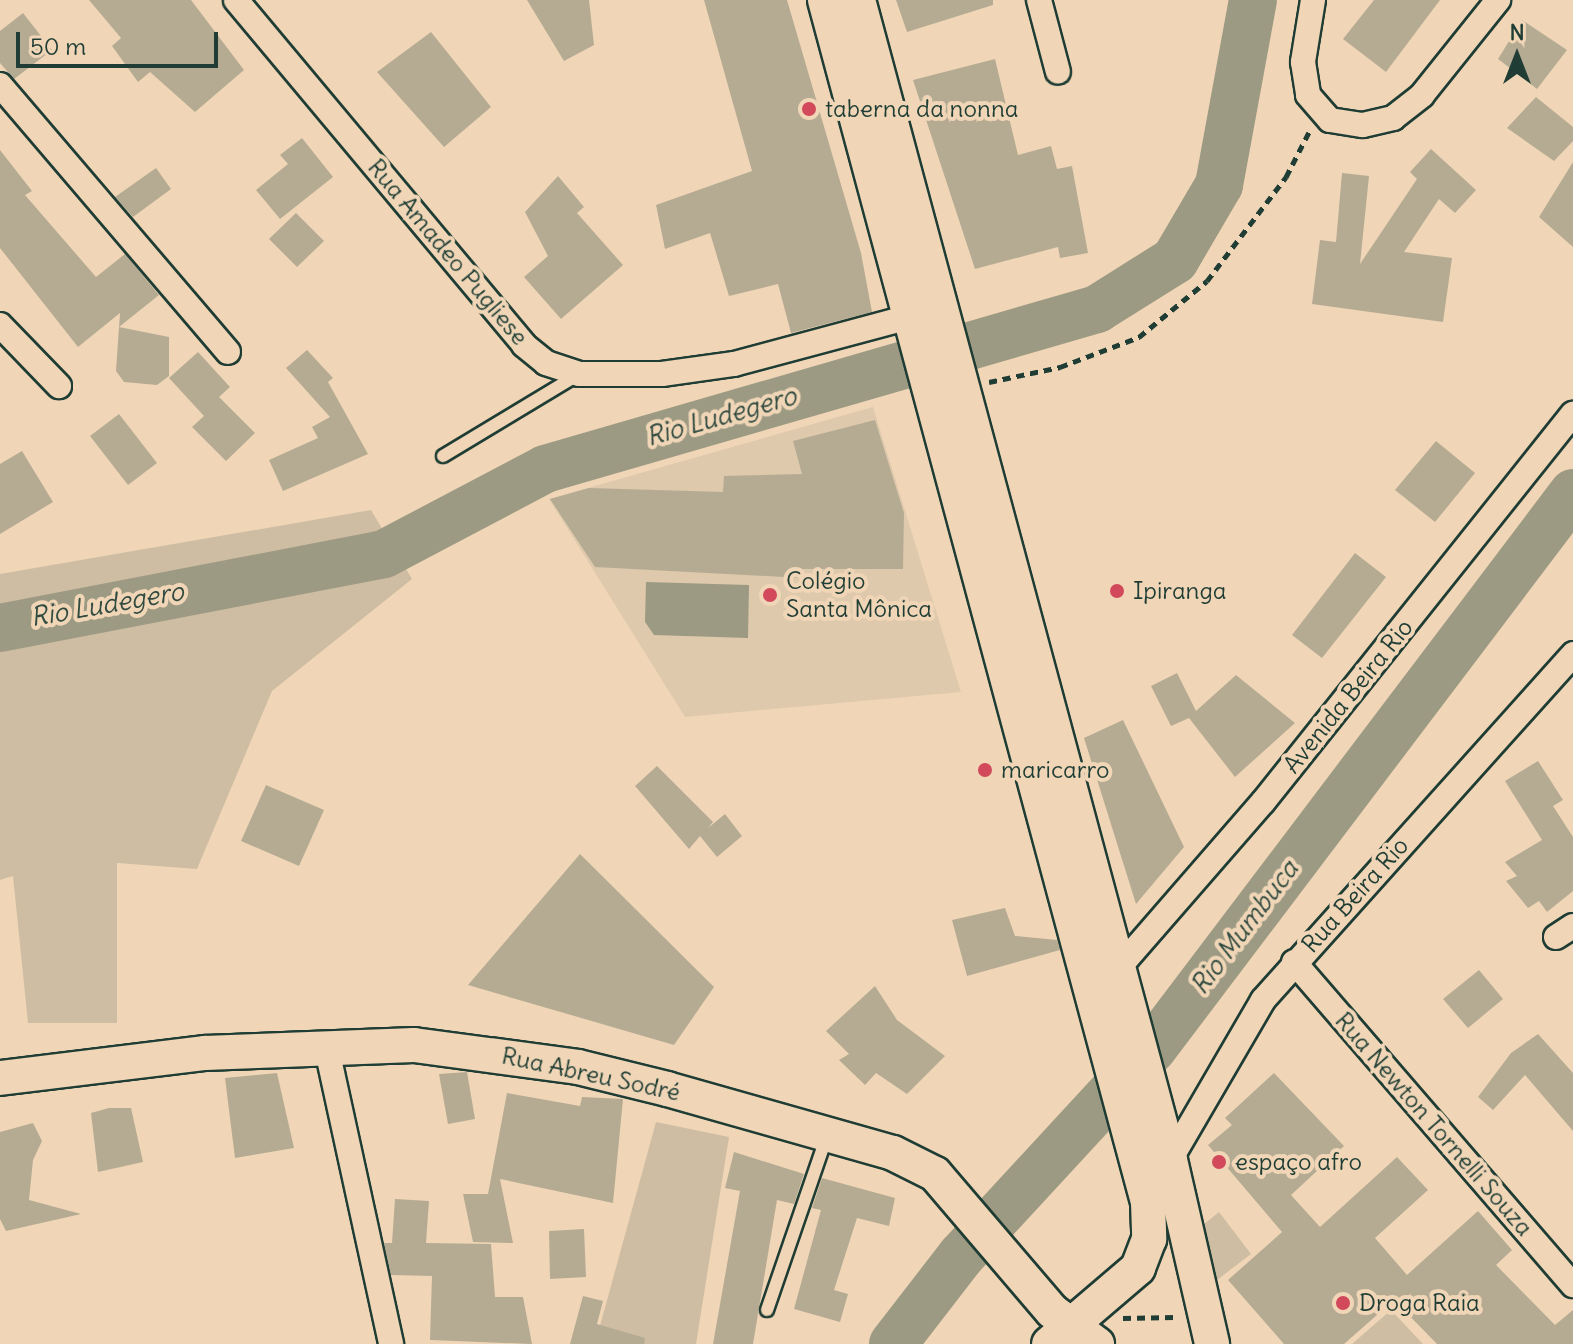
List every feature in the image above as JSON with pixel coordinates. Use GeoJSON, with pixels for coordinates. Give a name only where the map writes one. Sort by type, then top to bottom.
{"type":"FeatureCollection","features":[{"type":"Feature","properties":{"kind":"main road"},"geometry":{"type":"LineString","coordinates":[[825,0],[923,326],[952,399],[1116,971],[1113,1013],[1160,1127],[1209,1329]]}},
{"type":"Feature","properties":{"kind":"main road"},"geometry":{"type":"LineString","coordinates":[[858,0],[923,326]]}},
{"type":"Feature","properties":{"kind":"main road"},"geometry":{"type":"LineString","coordinates":[[952,399],[1113,1013],[1150,1213],[1148,1245],[1132,1276],[1105,1300],[1071,1339]]}},
{"type":"Feature","properties":{"kind":"main road","name":"Rua Abreu Sodré"},"geometry":{"type":"LineString","coordinates":[[0,1078],[326,1045],[414,1045],[578,1067],[828,1133],[909,1159],[943,1181],[1039,1295],[1071,1339]]}},
{"type":"Feature","properties":{"kind":"street","name":"Rua Amadeo Pugliese"},"geometry":{"type":"LineString","coordinates":[[236,0],[524,345],[546,363],[579,374],[662,374],[734,364],[923,326]]}},
{"type":"Feature","properties":{"kind":"street"},"geometry":{"type":"LineString","coordinates":[[1039,0],[1058,72]]}},
{"type":"Feature","properties":{"kind":"street"},"geometry":{"type":"LineString","coordinates":[[1313,0],[1303,62],[1308,95],[1330,120],[1363,125],[1393,118],[1422,95],[1498,0]]}},
{"type":"Feature","properties":{"kind":"street"},"geometry":{"type":"LineString","coordinates":[[0,85],[228,352]]}},
{"type":"Feature","properties":{"kind":"street"},"geometry":{"type":"LineString","coordinates":[[0,325],[59,386]]}},
{"type":"Feature","properties":{"kind":"street","name":"Avenida Beira Rio"},"geometry":{"type":"LineString","coordinates":[[1116,971],[1263,802],[1573,413]]}},
{"type":"Feature","properties":{"kind":"street","name":"Rua Beira Rio"},"geometry":{"type":"LineString","coordinates":[[1170,1160],[1263,1000],[1573,654]]}},
{"type":"Feature","properties":{"kind":"street","name":"Rua Newton Tornelli Souza"},"geometry":{"type":"LineString","coordinates":[[1294,962],[1573,1285]]}},
{"type":"Feature","properties":{"kind":"street"},"geometry":{"type":"LineString","coordinates":[[326,1045],[391,1344]]}},
{"type":"Feature","properties":{"kind":"lane"},"geometry":{"type":"LineString","coordinates":[[443,456],[579,374]]}},
{"type":"Feature","properties":{"kind":"lane"},"geometry":{"type":"LineString","coordinates":[[767,1310],[828,1133]]}},
{"type":"Feature","properties":{"kind":"path"},"geometry":{"type":"LineString","coordinates":[[952,399],[1060,367],[1139,337],[1207,281],[1286,177],[1320,110]]}},
{"type":"Feature","properties":{"kind":"path"},"geometry":{"type":"LineString","coordinates":[[1105,1300],[1126,1321],[1209,1329]]}},
{"type":"Feature","properties":{"kind":"shaded area","name":"Colégio Santa Mônica"},"geometry":{"type":"Polygon","coordinates":[[[873,407],[961,692],[685,717],[549,499],[873,407]]]}},
{"type":"Feature","properties":{"kind":"shaded area"},"geometry":{"type":"Polygon","coordinates":[[[371,510],[412,579],[272,691],[197,869],[117,863],[117,1023],[28,1023],[13,876],[0,880],[0,574],[371,510]]]}},
{"type":"Feature","properties":{"kind":"shaded area"},"geometry":{"type":"Polygon","coordinates":[[[646,582],[749,585],[748,638],[654,635],[645,622],[646,582]]]}},
{"type":"Feature","properties":{"kind":"shaded area"},"geometry":{"type":"Polygon","coordinates":[[[656,1122],[729,1137],[696,1344],[595,1344],[656,1122]]]}},
{"type":"Feature","properties":{"kind":"shaded area"},"geometry":{"type":"Polygon","coordinates":[[[1219,1212],[1251,1254],[1213,1283],[1203,1225],[1219,1212]]]}},
{"type":"Feature","properties":{"kind":"shaded area"},"geometry":{"type":"Polygon","coordinates":[[[1391,1310],[1423,1344],[1352,1344],[1391,1310]]]}},
{"type":"Feature","properties":{"kind":"building"},"geometry":{"type":"Polygon","coordinates":[[[89,0],[191,0],[244,70],[195,112],[150,72],[138,82],[112,46],[121,38],[89,0]]]}},
{"type":"Feature","properties":{"kind":"building"},"geometry":{"type":"Polygon","coordinates":[[[527,0],[589,0],[594,45],[564,61],[527,0]]]}},
{"type":"Feature","properties":{"kind":"building"},"geometry":{"type":"Polygon","coordinates":[[[704,0],[787,0],[861,253],[872,312],[791,333],[778,284],[729,296],[710,233],[665,249],[656,205],[752,171],[704,0]]]}},
{"type":"Feature","properties":{"kind":"building"},"geometry":{"type":"Polygon","coordinates":[[[896,0],[993,0],[993,5],[907,32],[896,0]]]}},
{"type":"Feature","properties":{"kind":"building"},"geometry":{"type":"Polygon","coordinates":[[[1374,0],[1440,0],[1386,72],[1343,39],[1374,0]]]}},
{"type":"Feature","properties":{"kind":"building"},"geometry":{"type":"Polygon","coordinates":[[[23,13],[52,50],[14,79],[0,63],[0,31],[23,13]]]}},
{"type":"Feature","properties":{"kind":"building"},"geometry":{"type":"Polygon","coordinates":[[[1522,20],[1567,50],[1537,89],[1498,59],[1522,20]]]}},
{"type":"Feature","properties":{"kind":"building"},"geometry":{"type":"Polygon","coordinates":[[[431,32],[491,107],[444,147],[377,72],[431,32]]]}},
{"type":"Feature","properties":{"kind":"building"},"geometry":{"type":"Polygon","coordinates":[[[995,59],[1018,155],[1051,146],[1057,169],[1072,166],[1088,253],[1060,258],[1058,247],[975,269],[913,80],[995,59]]]}},
{"type":"Feature","properties":{"kind":"building"},"geometry":{"type":"Polygon","coordinates":[[[1536,97],[1573,127],[1573,141],[1554,161],[1507,128],[1536,97]]]}},
{"type":"Feature","properties":{"kind":"building"},"geometry":{"type":"Polygon","coordinates":[[[302,138],[333,177],[280,219],[256,190],[288,164],[280,155],[302,138]]]}},
{"type":"Feature","properties":{"kind":"building"},"geometry":{"type":"Polygon","coordinates":[[[1431,149],[1476,190],[1455,213],[1439,199],[1404,252],[1452,258],[1443,322],[1312,304],[1320,240],[1336,242],[1342,173],[1369,176],[1360,264],[1417,179],[1410,172],[1431,149]]]}},
{"type":"Feature","properties":{"kind":"building"},"geometry":{"type":"Polygon","coordinates":[[[0,150],[32,191],[25,195],[96,277],[125,254],[159,295],[119,327],[120,313],[78,347],[0,248],[0,150]]]}},
{"type":"Feature","properties":{"kind":"building"},"geometry":{"type":"Polygon","coordinates":[[[1573,162],[1573,247],[1539,217],[1573,162]]]}},
{"type":"Feature","properties":{"kind":"building"},"geometry":{"type":"Polygon","coordinates":[[[156,168],[171,189],[133,217],[115,197],[156,168]]]}},
{"type":"Feature","properties":{"kind":"building"},"geometry":{"type":"Polygon","coordinates":[[[558,176],[584,207],[577,213],[623,265],[561,319],[524,277],[548,256],[525,212],[558,176]]]}},
{"type":"Feature","properties":{"kind":"building"},"geometry":{"type":"Polygon","coordinates":[[[296,213],[324,241],[297,267],[269,239],[296,213]]]}},
{"type":"Feature","properties":{"kind":"building"},"geometry":{"type":"Polygon","coordinates":[[[119,327],[169,337],[169,376],[157,385],[124,382],[116,371],[119,327]]]}},
{"type":"Feature","properties":{"kind":"building"},"geometry":{"type":"Polygon","coordinates":[[[307,350],[333,378],[328,382],[368,454],[283,491],[269,460],[318,438],[312,427],[330,417],[286,368],[307,350]]]}},
{"type":"Feature","properties":{"kind":"building"},"geometry":{"type":"Polygon","coordinates":[[[198,352],[230,387],[219,397],[255,433],[226,461],[192,427],[204,416],[169,378],[198,352]]]}},
{"type":"Feature","properties":{"kind":"building"},"geometry":{"type":"Polygon","coordinates":[[[119,414],[157,463],[128,485],[90,436],[119,414]]]}},
{"type":"Feature","properties":{"kind":"building"},"geometry":{"type":"Polygon","coordinates":[[[875,420],[904,513],[903,569],[803,569],[803,578],[595,567],[550,499],[589,488],[723,492],[724,476],[802,474],[793,441],[875,420]]]}},
{"type":"Feature","properties":{"kind":"building"},"geometry":{"type":"Polygon","coordinates":[[[1436,441],[1475,473],[1435,522],[1395,490],[1436,441]]]}},
{"type":"Feature","properties":{"kind":"building"},"geometry":{"type":"Polygon","coordinates":[[[22,451],[53,502],[0,534],[0,464],[22,451]]]}},
{"type":"Feature","properties":{"kind":"building"},"geometry":{"type":"Polygon","coordinates":[[[1355,553],[1386,577],[1322,658],[1292,635],[1355,553]]]}},
{"type":"Feature","properties":{"kind":"building"},"geometry":{"type":"Polygon","coordinates":[[[1177,673],[1196,711],[1236,675],[1295,723],[1235,777],[1189,718],[1171,726],[1151,686],[1177,673]]]}},
{"type":"Feature","properties":{"kind":"building"},"geometry":{"type":"Polygon","coordinates":[[[1123,720],[1184,847],[1136,904],[1084,738],[1123,720]]]}},
{"type":"Feature","properties":{"kind":"building"},"geometry":{"type":"Polygon","coordinates":[[[1538,761],[1563,800],[1553,806],[1573,837],[1573,891],[1547,912],[1539,901],[1528,908],[1506,881],[1517,876],[1505,862],[1542,840],[1505,781],[1538,761]]]}},
{"type":"Feature","properties":{"kind":"building"},"geometry":{"type":"Polygon","coordinates":[[[657,766],[713,822],[708,828],[725,814],[742,836],[717,857],[700,836],[689,849],[635,786],[657,766]]]}},
{"type":"Feature","properties":{"kind":"building"},"geometry":{"type":"Polygon","coordinates":[[[266,785],[324,810],[299,866],[241,841],[266,785]]]}},
{"type":"Feature","properties":{"kind":"building"},"geometry":{"type":"Polygon","coordinates":[[[580,854],[714,987],[674,1045],[468,985],[580,854]]]}},
{"type":"Feature","properties":{"kind":"building"},"geometry":{"type":"Polygon","coordinates":[[[1005,908],[1015,936],[1057,940],[1060,950],[967,976],[952,920],[1005,908]]]}},
{"type":"Feature","properties":{"kind":"building"},"geometry":{"type":"Polygon","coordinates":[[[1479,970],[1503,999],[1468,1028],[1443,999],[1479,970]]]}},
{"type":"Feature","properties":{"kind":"building"},"geometry":{"type":"Polygon","coordinates":[[[875,986],[897,1020],[945,1056],[907,1094],[876,1073],[865,1085],[839,1060],[849,1054],[826,1031],[875,986]]]}},
{"type":"Feature","properties":{"kind":"building"},"geometry":{"type":"Polygon","coordinates":[[[1538,1034],[1573,1073],[1573,1131],[1525,1075],[1493,1110],[1478,1097],[1511,1053],[1538,1034]]]}},
{"type":"Feature","properties":{"kind":"building"},"geometry":{"type":"Polygon","coordinates":[[[467,1072],[475,1119],[448,1124],[439,1074],[467,1072]]]}},
{"type":"Feature","properties":{"kind":"building"},"geometry":{"type":"Polygon","coordinates":[[[277,1073],[294,1148],[235,1158],[225,1078],[277,1073]]]}},
{"type":"Feature","properties":{"kind":"building"},"geometry":{"type":"Polygon","coordinates":[[[1274,1073],[1344,1146],[1291,1195],[1320,1227],[1397,1157],[1428,1190],[1375,1238],[1407,1275],[1478,1211],[1512,1250],[1496,1265],[1555,1325],[1573,1310],[1573,1344],[1437,1344],[1394,1300],[1344,1344],[1284,1344],[1228,1280],[1282,1232],[1208,1145],[1232,1125],[1225,1118],[1274,1073]]]}},
{"type":"Feature","properties":{"kind":"building"},"geometry":{"type":"Polygon","coordinates":[[[507,1093],[580,1106],[582,1097],[623,1099],[613,1203],[500,1179],[513,1243],[473,1242],[463,1194],[488,1194],[507,1093]]]}},
{"type":"Feature","properties":{"kind":"building"},"geometry":{"type":"Polygon","coordinates":[[[109,1108],[131,1108],[143,1162],[98,1172],[91,1113],[109,1108]]]}},
{"type":"Feature","properties":{"kind":"building"},"geometry":{"type":"Polygon","coordinates":[[[33,1123],[42,1141],[33,1160],[29,1200],[81,1214],[6,1231],[0,1219],[0,1132],[33,1123]]]}},
{"type":"Feature","properties":{"kind":"building"},"geometry":{"type":"Polygon","coordinates":[[[734,1152],[804,1174],[794,1204],[777,1200],[753,1344],[713,1344],[740,1191],[725,1188],[734,1152]]]}},
{"type":"Feature","properties":{"kind":"building"},"geometry":{"type":"Polygon","coordinates":[[[822,1178],[895,1198],[889,1226],[857,1218],[834,1290],[848,1294],[840,1322],[794,1309],[821,1210],[812,1208],[822,1178]]]}},
{"type":"Feature","properties":{"kind":"building"},"geometry":{"type":"Polygon","coordinates":[[[395,1199],[429,1201],[426,1243],[491,1244],[495,1297],[523,1297],[532,1344],[430,1340],[432,1276],[391,1275],[384,1243],[392,1243],[395,1199]]]}},
{"type":"Feature","properties":{"kind":"building"},"geometry":{"type":"Polygon","coordinates":[[[584,1229],[586,1277],[550,1279],[549,1231],[584,1229]]]}},
{"type":"Feature","properties":{"kind":"building"},"geometry":{"type":"Polygon","coordinates":[[[583,1296],[603,1301],[597,1324],[645,1338],[644,1344],[570,1344],[583,1296]]]}},
{"type":"Feature","properties":{"kind":"waterway","name":"Rio Ludegero"},"geometry":{"type":"LineString","coordinates":[[0,628],[384,554],[545,469],[1097,309],[1175,260],[1219,185],[1253,0]]}},
{"type":"Feature","properties":{"kind":"waterway","name":"Rio Mumbuca"},"geometry":{"type":"LineString","coordinates":[[893,1344],[961,1256],[1153,1048],[1573,493]]}},
{"type":"Feature","properties":{"kind":"place","name":"taberna da nonna"},"geometry":{"type":"Point","coordinates":[809,109]}},
{"type":"Feature","properties":{"kind":"place","name":"Ipiranga"},"geometry":{"type":"Point","coordinates":[1117,591]}},
{"type":"Feature","properties":{"kind":"place","name":"Colégio Santa Mônica"},"geometry":{"type":"Point","coordinates":[770,595]}},
{"type":"Feature","properties":{"kind":"place","name":"maricarro"},"geometry":{"type":"Point","coordinates":[985,770]}},
{"type":"Feature","properties":{"kind":"place","name":"espaço afro"},"geometry":{"type":"Point","coordinates":[1219,1162]}},
{"type":"Feature","properties":{"kind":"place","name":"Droga Raia"},"geometry":{"type":"Point","coordinates":[1343,1303]}}]}
